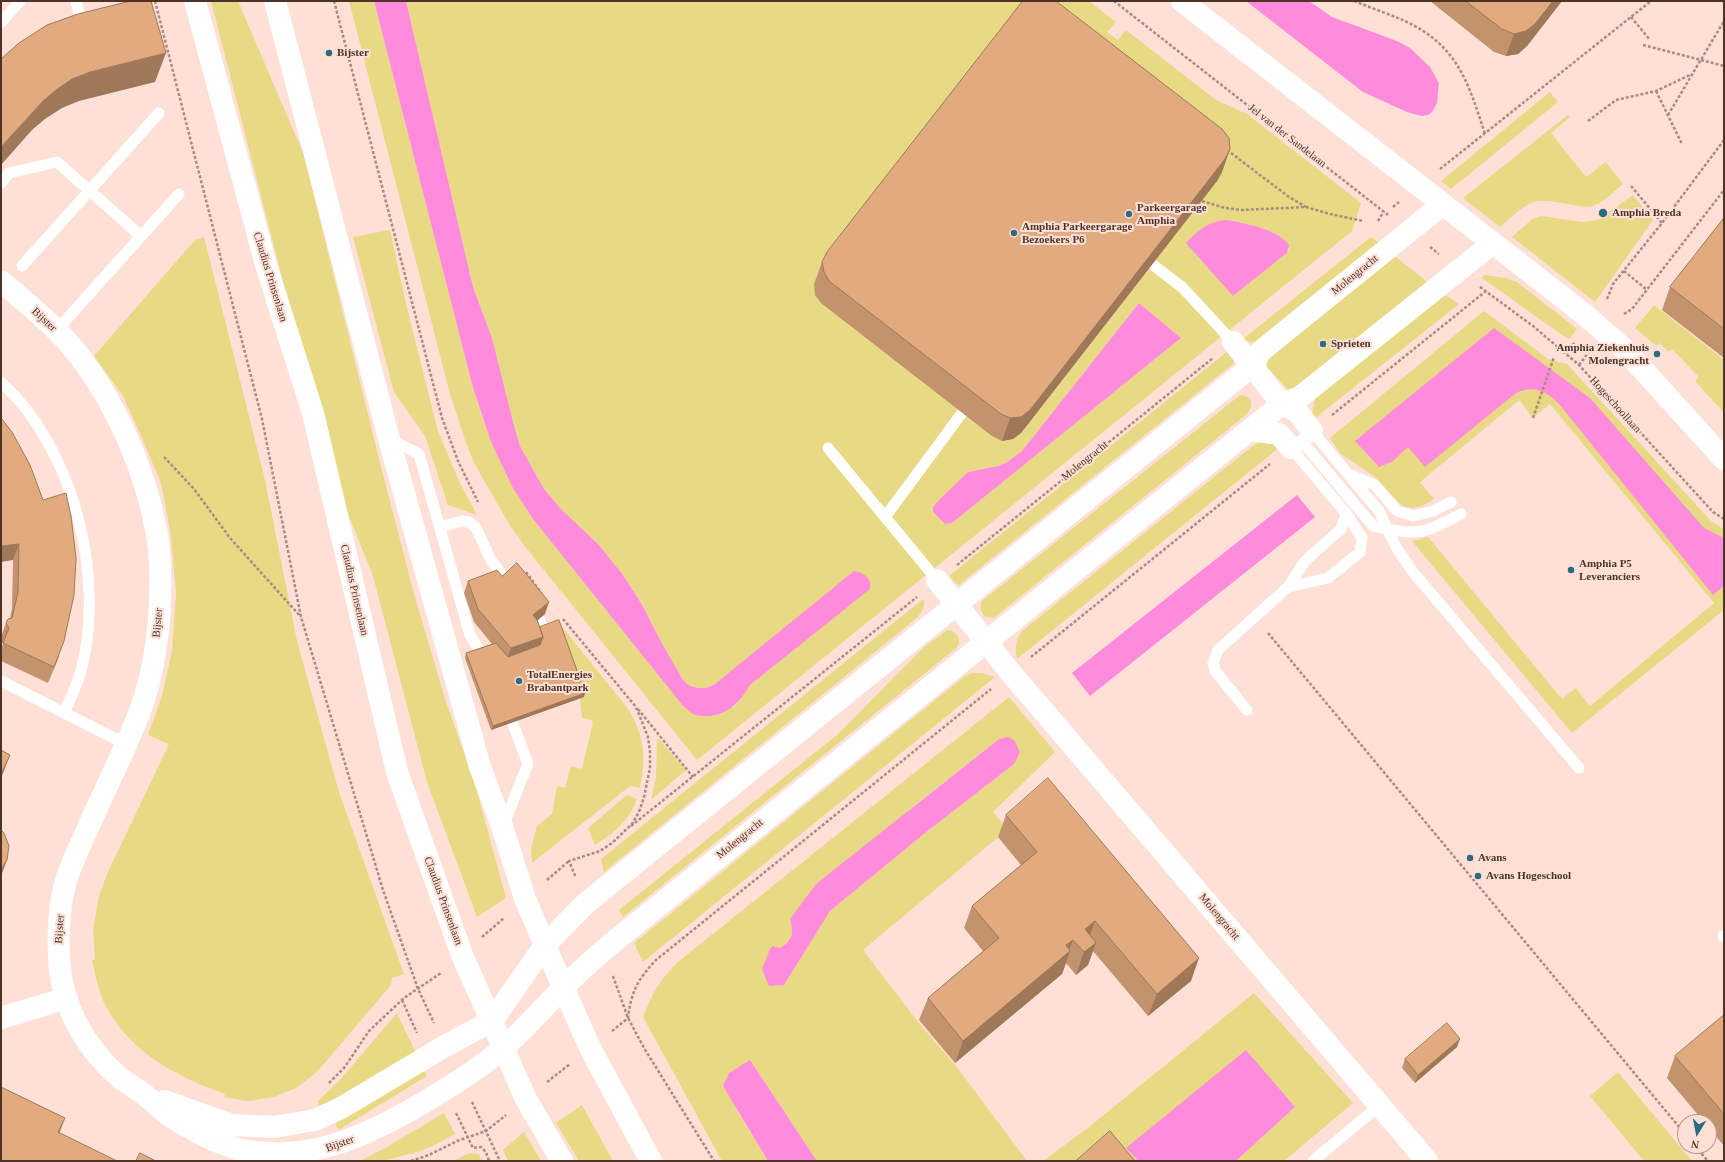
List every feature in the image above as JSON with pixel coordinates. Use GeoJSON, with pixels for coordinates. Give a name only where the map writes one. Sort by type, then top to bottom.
{"type":"FeatureCollection","features":[{"type":"Feature","properties":{"kind":"street","name":"Claudius Prinsenlaan"},"geometry":{"type":"LineString","coordinates":[[195,1],[266,265],[313,413],[398,772],[462,955],[526,1099],[562,1161]]}},
{"type":"Feature","properties":{"kind":"street"},"geometry":{"type":"LineString","coordinates":[[276,1],[389,439],[480,767],[502,826],[525,899],[563,987],[590,1048],[651,1161]]}},
{"type":"Feature","properties":{"kind":"street"},"geometry":{"type":"LineString","coordinates":[[1182,1],[1584,314],[1624,349],[1724,459]]}},
{"type":"Feature","properties":{"kind":"street","name":"Molengracht"},"geometry":{"type":"LineString","coordinates":[[492,1021],[545,945],[585,904],[1252,366],[1261,351],[1444,204]]}},
{"type":"Feature","properties":{"kind":"street","name":"Molengracht"},"geometry":{"type":"LineString","coordinates":[[504,1048],[563,987],[603,950],[1250,430],[1293,404],[1493,243]]}},
{"type":"Feature","properties":{"kind":"street","name":"Bijster"},"geometry":{"type":"LineString","coordinates":[[1,281],[56,331],[80,356],[108,400],[128,440],[146,488],[158,538],[161,587],[158,636],[148,682],[134,727],[75,857],[64,890],[59,924],[59,958],[61,978],[76,1024],[95,1052],[120,1077],[166,1113],[212,1138],[242,1150],[271,1155],[300,1154],[326,1156],[384,1125],[462,1080],[504,1048]]}},
{"type":"Feature","properties":{"kind":"street"},"geometry":{"type":"LineString","coordinates":[[1233,342],[1252,366],[1293,404],[1285,420],[1301,439]]}},
{"type":"Feature","properties":{"kind":"street"},"geometry":{"type":"LineString","coordinates":[[1250,430],[1301,439]]}},
{"type":"Feature","properties":{"kind":"street","name":"Molengracht"},"geometry":{"type":"LineString","coordinates":[[937,580],[1011,673],[1427,1161]]}},
{"type":"Feature","properties":{"kind":"street"},"geometry":{"type":"LineString","coordinates":[[1,1018],[67,998]]}},
{"type":"Feature","properties":{"kind":"street","name":"Bijster"},"geometry":{"type":"LineString","coordinates":[[143,1094],[232,1125],[274,1127],[293,1125],[315,1120],[341,1108],[445,1046],[492,1021]]}},
{"type":"Feature","properties":{"kind":"street"},"geometry":{"type":"LineString","coordinates":[[315,1120],[326,1156]]}},
{"type":"Feature","properties":{"kind":"lane"},"geometry":{"type":"LineString","coordinates":[[1,23],[20,1]]}},
{"type":"Feature","properties":{"kind":"lane"},"geometry":{"type":"LineString","coordinates":[[76,1],[83,35]]}},
{"type":"Feature","properties":{"kind":"lane"},"geometry":{"type":"LineString","coordinates":[[22,266],[159,113]]}},
{"type":"Feature","properties":{"kind":"lane"},"geometry":{"type":"LineString","coordinates":[[1,183],[9,173],[57,162],[141,236]]}},
{"type":"Feature","properties":{"kind":"lane"},"geometry":{"type":"LineString","coordinates":[[56,331],[178,194]]}},
{"type":"Feature","properties":{"kind":"lane"},"geometry":{"type":"LineString","coordinates":[[1153,265],[1182,287],[1225,331],[1233,342]]}},
{"type":"Feature","properties":{"kind":"lane"},"geometry":{"type":"LineString","coordinates":[[1,382],[25,409],[44,436],[58,462],[73,498],[81,527],[88,566],[89,604],[86,642],[80,674],[64,713]]}},
{"type":"Feature","properties":{"kind":"lane"},"geometry":{"type":"LineString","coordinates":[[885,517],[962,413]]}},
{"type":"Feature","properties":{"kind":"lane"},"geometry":{"type":"LineString","coordinates":[[389,439],[419,454],[470,635],[493,674]]}},
{"type":"Feature","properties":{"kind":"lane"},"geometry":{"type":"LineString","coordinates":[[1301,439],[1348,474],[1378,511],[1396,547],[1413,572],[1579,768]]}},
{"type":"Feature","properties":{"kind":"lane"},"geometry":{"type":"LineString","coordinates":[[1288,587],[1328,578],[1360,552],[1362,538],[1301,439]]}},
{"type":"Feature","properties":{"kind":"lane"},"geometry":{"type":"LineString","coordinates":[[1301,439],[1373,526],[1388,530],[1412,532],[1424,531],[1461,514]]}},
{"type":"Feature","properties":{"kind":"lane","name":"Molengracht"},"geometry":{"type":"LineString","coordinates":[[828,448],[937,580]]}},
{"type":"Feature","properties":{"kind":"lane"},"geometry":{"type":"LineString","coordinates":[[1348,474],[1375,485],[1397,511],[1413,516],[1433,511],[1451,502]]}},
{"type":"Feature","properties":{"kind":"lane"},"geometry":{"type":"LineString","coordinates":[[1247,710],[1215,671],[1213,663],[1218,650],[1288,587],[1305,561],[1341,529],[1346,513]]}},
{"type":"Feature","properties":{"kind":"lane"},"geometry":{"type":"LineString","coordinates":[[440,527],[462,521],[469,522],[476,528],[491,560],[506,581]]}},
{"type":"Feature","properties":{"kind":"lane"},"geometry":{"type":"LineString","coordinates":[[539,619],[551,649]]}},
{"type":"Feature","properties":{"kind":"lane"},"geometry":{"type":"LineString","coordinates":[[1,681],[126,744]]}},
{"type":"Feature","properties":{"kind":"lane"},"geometry":{"type":"LineString","coordinates":[[502,826],[528,764],[505,701]]}},
{"type":"Feature","properties":{"kind":"lane"},"geometry":{"type":"LineString","coordinates":[[1313,1161],[1380,1105]]}},
{"type":"Feature","properties":{"kind":"path"},"geometry":{"type":"LineString","coordinates":[[155,1],[262,419],[301,617],[383,890],[418,989],[445,1046]]}},
{"type":"Feature","properties":{"kind":"path"},"geometry":{"type":"LineString","coordinates":[[334,1],[442,418],[458,461],[481,508]]}},
{"type":"Feature","properties":{"kind":"path","name":"Jel van der Sandelaan"},"geometry":{"type":"LineString","coordinates":[[1114,1],[1459,270]]}},
{"type":"Feature","properties":{"kind":"path"},"geometry":{"type":"LineString","coordinates":[[1354,1],[1416,26],[1436,40],[1459,67],[1464,76],[1485,134]]}},
{"type":"Feature","properties":{"kind":"path"},"geometry":{"type":"LineString","coordinates":[[1439,171],[1651,1]]}},
{"type":"Feature","properties":{"kind":"path"},"geometry":{"type":"LineString","coordinates":[[1631,17],[1650,40]]}},
{"type":"Feature","properties":{"kind":"path"},"geometry":{"type":"LineString","coordinates":[[1668,115],[1724,21]]}},
{"type":"Feature","properties":{"kind":"path"},"geometry":{"type":"LineString","coordinates":[[1643,45],[1724,66]]}},
{"type":"Feature","properties":{"kind":"path"},"geometry":{"type":"LineString","coordinates":[[1588,121],[1616,100],[1656,91],[1692,74]]}},
{"type":"Feature","properties":{"kind":"path"},"geometry":{"type":"LineString","coordinates":[[1656,91],[1682,144]]}},
{"type":"Feature","properties":{"kind":"path"},"geometry":{"type":"LineString","coordinates":[[1604,303],[1613,284],[1662,223],[1724,140]]}},
{"type":"Feature","properties":{"kind":"path"},"geometry":{"type":"LineString","coordinates":[[1222,146],[1306,207],[1363,221]]}},
{"type":"Feature","properties":{"kind":"path"},"geometry":{"type":"LineString","coordinates":[[1630,186],[1662,223]]}},
{"type":"Feature","properties":{"kind":"path"},"geometry":{"type":"LineString","coordinates":[[1632,309],[1724,190]]}},
{"type":"Feature","properties":{"kind":"path"},"geometry":{"type":"LineString","coordinates":[[1202,201],[1225,208],[1242,210],[1306,207]]}},
{"type":"Feature","properties":{"kind":"path"},"geometry":{"type":"LineString","coordinates":[[1378,222],[1384,211]]}},
{"type":"Feature","properties":{"kind":"path","name":"Hogeschoollaan"},"geometry":{"type":"LineString","coordinates":[[1459,270],[1533,326],[1579,365],[1713,512],[1724,519]]}},
{"type":"Feature","properties":{"kind":"path"},"geometry":{"type":"LineString","coordinates":[[1624,271],[1647,290]]}},
{"type":"Feature","properties":{"kind":"path"},"geometry":{"type":"LineString","coordinates":[[628,1018],[630,1001],[636,986],[644,972],[656,960],[1486,291]]}},
{"type":"Feature","properties":{"kind":"path","name":"Molengracht"},"geometry":{"type":"LineString","coordinates":[[620,835],[1233,342]]}},
{"type":"Feature","properties":{"kind":"path"},"geometry":{"type":"LineString","coordinates":[[1534,418],[1554,357]]}},
{"type":"Feature","properties":{"kind":"path"},"geometry":{"type":"LineString","coordinates":[[163,456],[194,489],[230,538],[301,617]]}},
{"type":"Feature","properties":{"kind":"path"},"geometry":{"type":"LineString","coordinates":[[524,570],[546,599]]}},
{"type":"Feature","properties":{"kind":"path"},"geometry":{"type":"LineString","coordinates":[[561,617],[694,776]]}},
{"type":"Feature","properties":{"kind":"path"},"geometry":{"type":"LineString","coordinates":[[1254,617],[1677,1124]]}},
{"type":"Feature","properties":{"kind":"path"},"geometry":{"type":"LineString","coordinates":[[327,1085],[344,1068],[370,1031],[402,1000],[441,974],[569,861],[600,851],[632,824],[639,812],[648,783],[650,768],[648,737],[636,707]]}},
{"type":"Feature","properties":{"kind":"path"},"geometry":{"type":"LineString","coordinates":[[569,861],[585,904]]}},
{"type":"Feature","properties":{"kind":"path"},"geometry":{"type":"LineString","coordinates":[[603,950],[628,1018],[644,1048],[714,1161]]}},
{"type":"Feature","properties":{"kind":"path"},"geometry":{"type":"LineString","coordinates":[[402,1000],[418,1034]]}},
{"type":"Feature","properties":{"kind":"path"},"geometry":{"type":"LineString","coordinates":[[462,1080],[500,1161]]}},
{"type":"Feature","properties":{"kind":"path"},"geometry":{"type":"LineString","coordinates":[[453,1107],[472,1148],[481,1147],[486,1152],[489,1161]]}},
{"type":"Feature","properties":{"kind":"shaded area"},"geometry":{"type":"Polygon","coordinates":[[[211,1],[238,1],[304,155],[413,590],[445,699],[475,784],[506,898],[477,917],[427,782],[373,576],[333,477],[211,1]]]}},
{"type":"Feature","properties":{"kind":"shaded area"},"geometry":{"type":"Polygon","coordinates":[[[349,1],[374,1],[473,388],[491,440],[505,471],[533,519],[683,706],[717,715],[735,706],[750,685],[869,589],[715,684],[706,688],[698,688],[690,686],[683,680],[659,638],[643,605],[623,575],[599,545],[561,509],[544,489],[520,446],[492,338],[473,287],[406,1],[1089,1],[1116,22],[1107,32],[1118,40],[1126,30],[1216,100],[1247,114],[1361,203],[1352,231],[697,760],[523,544],[509,524],[474,463],[450,394],[349,1]],[[1226,220],[1233,296],[1287,253],[1289,249],[1283,239],[1276,234],[1255,226],[1226,220]],[[1139,303],[1022,451],[1007,462],[998,466],[968,472],[933,512],[945,524],[952,523],[1181,338],[1139,303]]]}},
{"type":"Feature","properties":{"kind":"shaded area"},"geometry":{"type":"Polygon","coordinates":[[[374,1],[406,1],[473,287],[492,338],[520,446],[544,489],[561,509],[599,545],[623,575],[643,606],[683,680],[690,686],[698,688],[706,688],[715,684],[854,571],[864,575],[870,582],[870,589],[750,685],[738,702],[722,713],[708,716],[696,715],[683,706],[533,519],[513,488],[490,439],[473,388],[374,1]]]}},
{"type":"Feature","properties":{"kind":"shaded area"},"geometry":{"type":"Polygon","coordinates":[[[1246,1],[1309,1],[1332,17],[1397,41],[1410,48],[1430,67],[1439,83],[1437,103],[1432,112],[1428,115],[1422,116],[1407,112],[1363,92],[1246,1]]]}},
{"type":"Feature","properties":{"kind":"shaded area"},"geometry":{"type":"Polygon","coordinates":[[[1550,92],[1558,102],[1451,189],[1441,181],[1550,92]]]}},
{"type":"Feature","properties":{"kind":"shaded area"},"geometry":{"type":"Polygon","coordinates":[[[1568,115],[1570,117],[1551,133],[1586,177],[1606,162],[1623,184],[1605,199],[1593,206],[1588,207],[1539,201],[1526,206],[1500,227],[1463,198],[1568,115]]]}},
{"type":"Feature","properties":{"kind":"shaded area"},"geometry":{"type":"Polygon","coordinates":[[[1633,195],[1653,220],[1595,302],[1512,237],[1532,219],[1541,216],[1582,222],[1598,220],[1633,195]]]}},
{"type":"Feature","properties":{"kind":"shaded area"},"geometry":{"type":"Polygon","coordinates":[[[1226,220],[1251,225],[1269,231],[1284,239],[1289,245],[1287,253],[1233,296],[1186,243],[1194,234],[1204,227],[1214,222],[1226,220]]]}},
{"type":"Feature","properties":{"kind":"shaded area"},"geometry":{"type":"Polygon","coordinates":[[[390,230],[407,308],[438,431],[459,481],[477,515],[448,505],[425,436],[394,392],[353,237],[390,230]]]}},
{"type":"Feature","properties":{"kind":"shaded area"},"geometry":{"type":"Polygon","coordinates":[[[204,237],[265,480],[297,641],[339,792],[404,974],[392,978],[391,985],[317,1072],[296,1088],[274,1097],[248,1101],[224,1097],[225,1094],[174,1072],[158,1062],[130,1039],[118,1026],[105,1004],[96,979],[92,960],[95,960],[93,930],[99,896],[107,874],[169,744],[148,735],[162,696],[172,651],[176,593],[171,536],[161,483],[123,396],[94,356],[195,240],[204,237]]]}},
{"type":"Feature","properties":{"kind":"shaded area"},"geometry":{"type":"Polygon","coordinates":[[[1371,237],[1380,243],[1258,342],[1250,342],[1245,340],[1244,338],[1371,237]]]}},
{"type":"Feature","properties":{"kind":"shaded area"},"geometry":{"type":"Polygon","coordinates":[[[1392,254],[1430,284],[1290,391],[1287,389],[1268,368],[1266,363],[1267,355],[1392,254]]]}},
{"type":"Feature","properties":{"kind":"shaded area"},"geometry":{"type":"Polygon","coordinates":[[[1484,275],[1506,278],[1517,282],[1577,329],[1569,339],[1565,337],[1482,278],[1484,275]]]}},
{"type":"Feature","properties":{"kind":"shaded area"},"geometry":{"type":"Polygon","coordinates":[[[1443,293],[1459,304],[1314,419],[1312,413],[1315,399],[1443,293]]]}},
{"type":"Feature","properties":{"kind":"shaded area"},"geometry":{"type":"Polygon","coordinates":[[[1139,303],[1181,338],[952,523],[945,524],[933,512],[933,507],[936,503],[968,472],[998,466],[1007,462],[1022,451],[1139,303]]]}},
{"type":"Feature","properties":{"kind":"shaded area"},"geometry":{"type":"Polygon","coordinates":[[[1654,305],[1724,360],[1724,413],[1695,381],[1699,377],[1672,349],[1668,352],[1660,343],[1656,346],[1635,328],[1654,305]]]}},
{"type":"Feature","properties":{"kind":"shaded area"},"geometry":{"type":"Polygon","coordinates":[[[1484,311],[1548,359],[1567,364],[1712,522],[1724,529],[1724,610],[1572,733],[1412,541],[1428,537],[1562,699],[1576,688],[1590,706],[1714,603],[1550,404],[1533,418],[1519,400],[1420,482],[1434,499],[1422,506],[1414,508],[1401,505],[1375,477],[1341,454],[1330,438],[1484,311]]]}},
{"type":"Feature","properties":{"kind":"shaded area"},"geometry":{"type":"Polygon","coordinates":[[[1494,328],[1590,398],[1704,528],[1724,538],[1724,586],[1713,595],[1560,405],[1546,393],[1535,389],[1529,389],[1516,393],[1425,467],[1408,447],[1393,461],[1379,467],[1355,441],[1494,328]]]}},
{"type":"Feature","properties":{"kind":"shaded area"},"geometry":{"type":"Polygon","coordinates":[[[1228,351],[1234,361],[1233,364],[959,585],[949,576],[1228,351]]]}},
{"type":"Feature","properties":{"kind":"shaded area"},"geometry":{"type":"Polygon","coordinates":[[[1240,395],[1246,396],[1251,401],[1251,408],[1247,414],[995,617],[991,618],[983,614],[981,611],[982,601],[1240,395]]]}},
{"type":"Feature","properties":{"kind":"shaded area"},"geometry":{"type":"Polygon","coordinates":[[[1263,441],[1276,443],[1280,447],[1017,659],[1016,645],[1022,631],[1254,445],[1263,441]]]}},
{"type":"Feature","properties":{"kind":"shaded area"},"geometry":{"type":"Polygon","coordinates":[[[1297,495],[1315,517],[1090,696],[1072,673],[1297,495]]]}},
{"type":"Feature","properties":{"kind":"shaded area"},"geometry":{"type":"Polygon","coordinates":[[[923,599],[924,606],[918,617],[604,872],[601,859],[923,599]]]}},
{"type":"Feature","properties":{"kind":"shaded area"},"geometry":{"type":"Polygon","coordinates":[[[547,608],[629,710],[641,739],[643,748],[643,766],[640,788],[630,786],[532,863],[531,849],[537,826],[552,814],[557,786],[565,788],[571,766],[582,769],[593,722],[582,718],[580,699],[584,697],[558,624],[547,608]]]}},
{"type":"Feature","properties":{"kind":"shaded area"},"geometry":{"type":"Polygon","coordinates":[[[947,630],[952,631],[958,636],[959,644],[955,649],[623,917],[619,910],[837,735],[922,649],[947,630]]]}},
{"type":"Feature","properties":{"kind":"shaded area"},"geometry":{"type":"Polygon","coordinates":[[[972,673],[982,673],[995,677],[643,962],[634,943],[965,676],[972,673]]]}},
{"type":"Feature","properties":{"kind":"shaded area"},"geometry":{"type":"Polygon","coordinates":[[[1009,697],[1055,752],[993,812],[1008,829],[863,950],[918,1022],[956,1066],[1027,1161],[817,1161],[750,1060],[736,1109],[768,1161],[722,1161],[643,1017],[650,1000],[658,987],[679,961],[1009,697]],[[1008,737],[999,739],[911,808],[793,929],[790,940],[780,948],[773,946],[769,986],[784,985],[830,911],[925,833],[1014,764],[1008,737]]]}},
{"type":"Feature","properties":{"kind":"shaded area"},"geometry":{"type":"Polygon","coordinates":[[[1008,737],[1014,740],[1020,752],[1014,764],[925,833],[830,911],[784,985],[769,986],[762,969],[770,949],[773,946],[780,948],[788,942],[792,932],[790,919],[816,884],[999,739],[1008,737]]]}},
{"type":"Feature","properties":{"kind":"shaded area"},"geometry":{"type":"Polygon","coordinates":[[[658,738],[686,770],[651,800],[656,777],[658,738]]]}},
{"type":"Feature","properties":{"kind":"shaded area"},"geometry":{"type":"Polygon","coordinates":[[[627,795],[637,799],[626,820],[609,836],[595,845],[588,828],[627,795]]]}},
{"type":"Feature","properties":{"kind":"shaded area"},"geometry":{"type":"Polygon","coordinates":[[[1254,993],[1353,1103],[1284,1161],[1236,1161],[1295,1107],[1126,1148],[1138,1161],[1043,1161],[1089,1127],[1254,993]]]}},
{"type":"Feature","properties":{"kind":"shaded area"},"geometry":{"type":"Polygon","coordinates":[[[397,1013],[416,1053],[319,1109],[318,1101],[339,1081],[397,1013]]]}},
{"type":"Feature","properties":{"kind":"shaded area"},"geometry":{"type":"Polygon","coordinates":[[[1246,1050],[1295,1107],[1236,1161],[1138,1161],[1126,1148],[1246,1050]]]}},
{"type":"Feature","properties":{"kind":"shaded area"},"geometry":{"type":"Polygon","coordinates":[[[750,1060],[817,1161],[768,1161],[723,1086],[729,1073],[750,1060]]]}},
{"type":"Feature","properties":{"kind":"shaded area"},"geometry":{"type":"Polygon","coordinates":[[[423,1069],[427,1076],[340,1129],[337,1128],[336,1123],[423,1069]]]}},
{"type":"Feature","properties":{"kind":"shaded area"},"geometry":{"type":"Polygon","coordinates":[[[1618,1072],[1677,1143],[1677,1154],[1686,1154],[1692,1161],[1644,1161],[1590,1096],[1618,1072]]]}},
{"type":"Feature","properties":{"kind":"shaded area"},"geometry":{"type":"Polygon","coordinates":[[[582,1105],[613,1161],[579,1161],[556,1123],[582,1105]]]}},
{"type":"Feature","properties":{"kind":"shaded area"},"geometry":{"type":"Polygon","coordinates":[[[444,1113],[455,1134],[435,1145],[417,1152],[383,1161],[360,1161],[387,1147],[444,1113]]]}},
{"type":"Feature","properties":{"kind":"shaded area"},"geometry":{"type":"Polygon","coordinates":[[[524,1132],[541,1161],[508,1161],[503,1150],[524,1132]]]}},
{"type":"Feature","properties":{"kind":"shaded area"},"geometry":{"type":"Polygon","coordinates":[[[470,1153],[479,1154],[482,1161],[453,1161],[470,1153]]]}},
{"type":"Feature","properties":{"kind":"building"},"geometry":{"type":"Polygon","coordinates":[[[131,1],[151,1],[166,53],[90,72],[72,79],[43,101],[1,147],[1,59],[19,43],[47,25],[78,14],[131,1]]]}},
{"type":"Feature","properties":{"kind":"building","name":"Amphia Parkeergarage Bezoekers P6"},"geometry":{"type":"Polygon","coordinates":[[[1023,1],[1056,1],[1222,129],[1229,138],[1230,149],[1225,159],[1030,410],[1021,417],[1010,418],[1001,414],[829,281],[824,272],[822,262],[827,252],[1023,1]]]}},
{"type":"Feature","properties":{"kind":"building"},"geometry":{"type":"Polygon","coordinates":[[[1466,1],[1553,1],[1535,24],[1526,31],[1514,34],[1502,29],[1466,1]]]}},
{"type":"Feature","properties":{"kind":"building"},"geometry":{"type":"Polygon","coordinates":[[[1724,218],[1724,329],[1670,287],[1724,218]]]}},
{"type":"Feature","properties":{"kind":"building"},"geometry":{"type":"Polygon","coordinates":[[[1,418],[12,432],[30,465],[43,500],[66,493],[71,516],[76,558],[74,595],[64,641],[54,667],[3,643],[9,628],[6,623],[8,619],[12,618],[18,592],[19,544],[1,546],[1,418]]]}},
{"type":"Feature","properties":{"kind":"building"},"geometry":{"type":"Polygon","coordinates":[[[517,563],[549,602],[533,615],[537,620],[543,637],[511,648],[478,609],[468,581],[497,570],[502,576],[517,563]]]}},
{"type":"Feature","properties":{"kind":"building"},"geometry":{"type":"Polygon","coordinates":[[[559,620],[585,693],[493,726],[466,653],[496,643],[508,657],[540,645],[543,637],[540,627],[559,620]]]}},
{"type":"Feature","properties":{"kind":"building"},"geometry":{"type":"Polygon","coordinates":[[[1,750],[10,755],[1,774],[1,750]]]}},
{"type":"Feature","properties":{"kind":"building"},"geometry":{"type":"Polygon","coordinates":[[[1048,778],[1199,958],[1157,994],[1095,921],[1085,929],[1096,943],[1084,952],[1073,940],[1066,945],[1070,951],[963,1041],[928,998],[999,938],[972,906],[1037,852],[1006,815],[1048,778]]]}},
{"type":"Feature","properties":{"kind":"building"},"geometry":{"type":"Polygon","coordinates":[[[1,830],[4,833],[9,846],[7,860],[1,869],[1,830]]]}},
{"type":"Feature","properties":{"kind":"building"},"geometry":{"type":"Polygon","coordinates":[[[1724,1015],[1724,1114],[1675,1056],[1724,1015]]]}},
{"type":"Feature","properties":{"kind":"building"},"geometry":{"type":"Polygon","coordinates":[[[1447,1023],[1460,1039],[1418,1075],[1405,1059],[1447,1023]]]}},
{"type":"Feature","properties":{"kind":"building"},"geometry":{"type":"Polygon","coordinates":[[[1,1087],[65,1118],[58,1132],[117,1161],[1,1161],[1,1087]]]}},
{"type":"Feature","properties":{"kind":"building"},"geometry":{"type":"Polygon","coordinates":[[[1110,1131],[1135,1161],[1076,1161],[1110,1131]]]}},
{"type":"Feature","properties":{"kind":"building"},"geometry":{"type":"Polygon","coordinates":[[[140,1153],[156,1161],[136,1161],[140,1153]]]}},
{"type":"Feature","properties":{"kind":"place","name":"Bijster"},"geometry":{"type":"Point","coordinates":[329,53]}},
{"type":"Feature","properties":{"kind":"place","name":"Amphia Breda"},"geometry":{"type":"Point","coordinates":[1603,213]}},
{"type":"Feature","properties":{"kind":"place","name":"Parkeergarage Amphia"},"geometry":{"type":"Point","coordinates":[1129,214]}},
{"type":"Feature","properties":{"kind":"place","name":"Amphia Parkeergarage Bezoekers P6"},"geometry":{"type":"Point","coordinates":[1014,233]}},
{"type":"Feature","properties":{"kind":"place","name":"Sprieten"},"geometry":{"type":"Point","coordinates":[1323,344]}},
{"type":"Feature","properties":{"kind":"place","name":"Amphia Ziekenhuis Molengracht"},"geometry":{"type":"Point","coordinates":[1657,354]}},
{"type":"Feature","properties":{"kind":"place","name":"Amphia P5 Leveranciers"},"geometry":{"type":"Point","coordinates":[1571,570]}},
{"type":"Feature","properties":{"kind":"place","name":"TotalEnergies Brabantpark"},"geometry":{"type":"Point","coordinates":[519,681]}},
{"type":"Feature","properties":{"kind":"place","name":"Avans"},"geometry":{"type":"Point","coordinates":[1470,858]}},
{"type":"Feature","properties":{"kind":"place","name":"Avans Hogeschool"},"geometry":{"type":"Point","coordinates":[1478,876]}}]}
